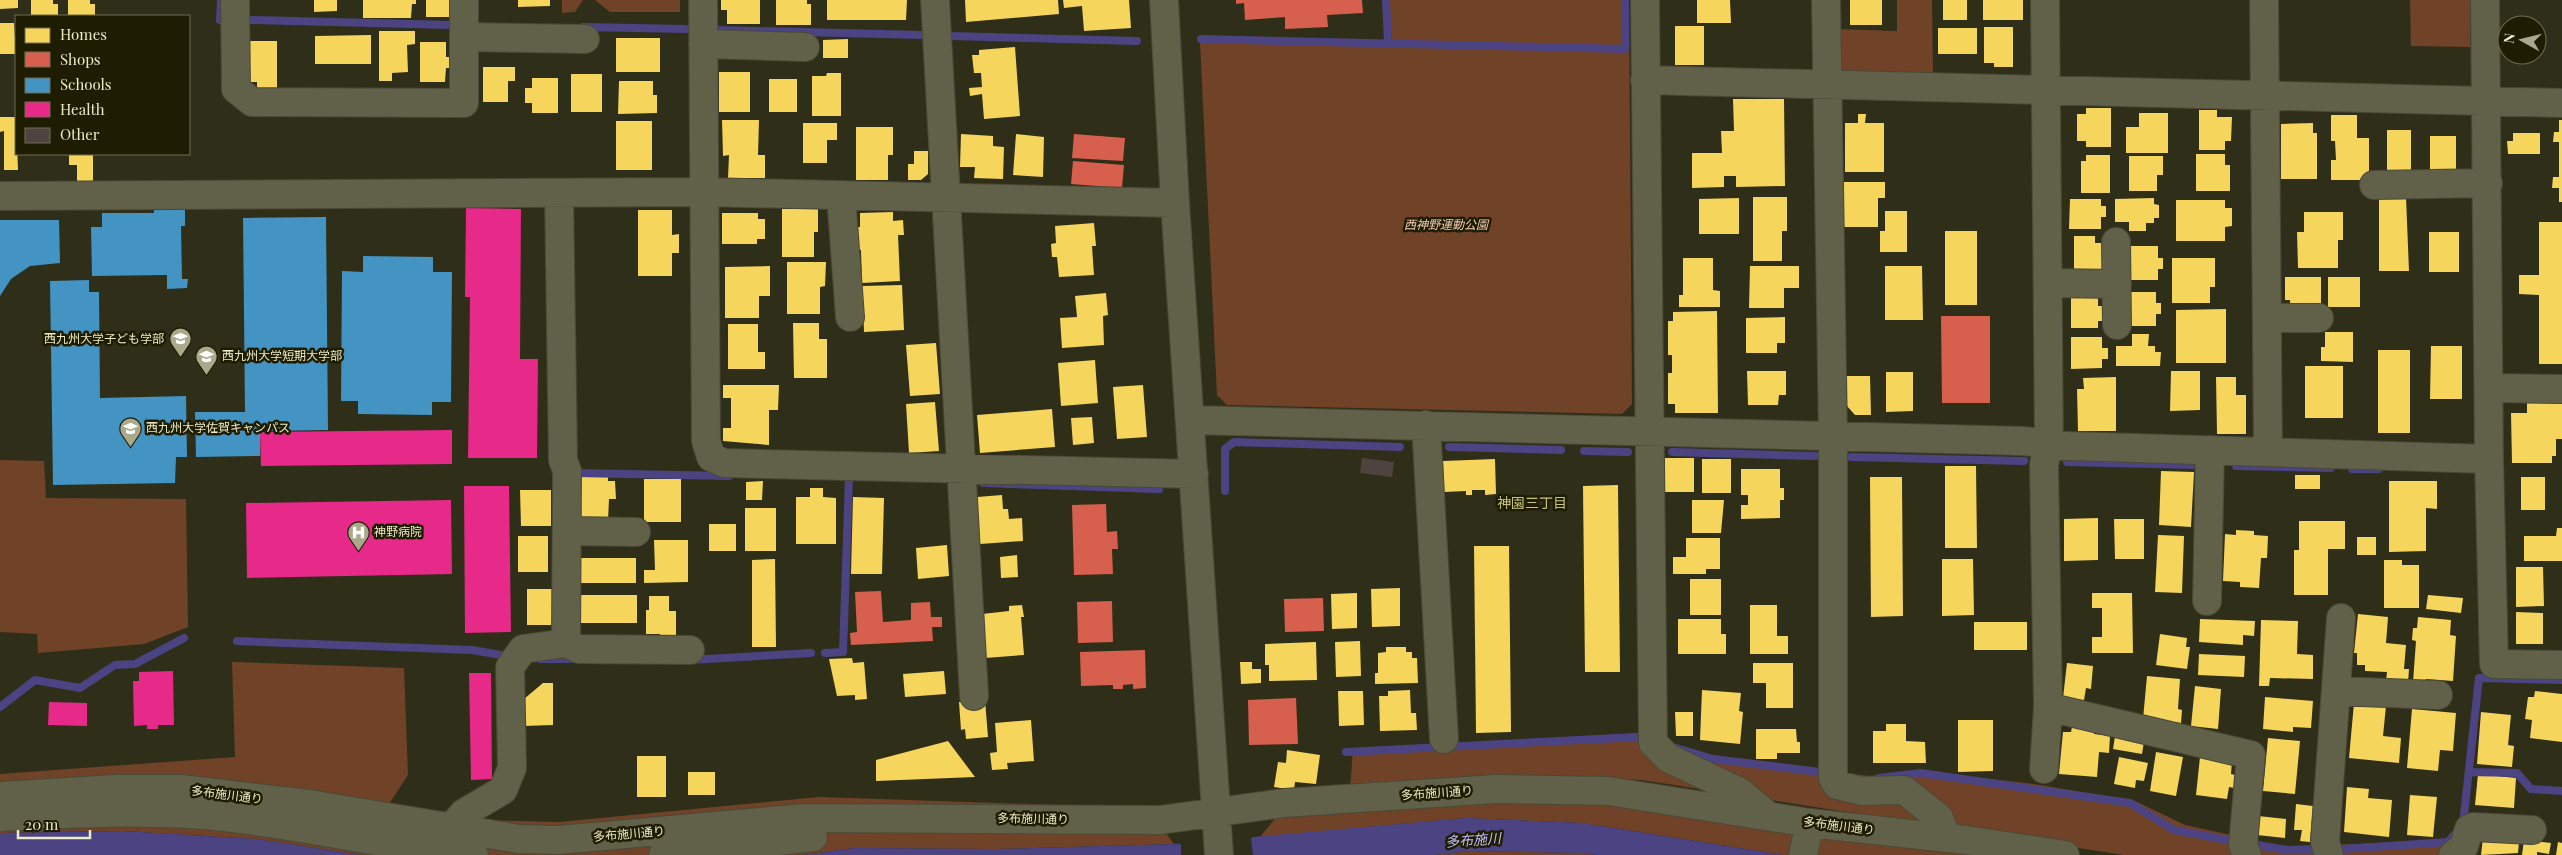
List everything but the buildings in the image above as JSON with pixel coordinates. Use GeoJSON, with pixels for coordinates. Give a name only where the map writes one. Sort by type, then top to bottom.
{"type":"FeatureCollection","features":[{"type":"Feature","properties":{"kind":"street"},"geometry":{"type":"LineString","coordinates":[[235,0],[236,89],[252,102],[464,103],[464,0]]}},
{"type":"Feature","properties":{"kind":"street"},"geometry":{"type":"LineString","coordinates":[[703,0],[706,441],[711,458],[724,463],[1194,474]]}},
{"type":"Feature","properties":{"kind":"street"},"geometry":{"type":"LineString","coordinates":[[936,0],[974,696]]}},
{"type":"Feature","properties":{"kind":"street"},"geometry":{"type":"LineString","coordinates":[[1164,0],[1175,203],[1218,832]]}},
{"type":"Feature","properties":{"kind":"street"},"geometry":{"type":"LineString","coordinates":[[1645,0],[1653,742],[1668,758],[1740,792],[1767,815]]}},
{"type":"Feature","properties":{"kind":"street"},"geometry":{"type":"LineString","coordinates":[[1826,0],[1833,436],[1832,778],[1837,785],[1862,791],[1904,790],[1940,818],[1947,838]]}},
{"type":"Feature","properties":{"kind":"street"},"geometry":{"type":"LineString","coordinates":[[2044,769],[2048,706],[2044,464],[2049,444],[2046,0]]}},
{"type":"Feature","properties":{"kind":"street"},"geometry":{"type":"LineString","coordinates":[[2264,0],[2268,451]]}},
{"type":"Feature","properties":{"kind":"street"},"geometry":{"type":"LineString","coordinates":[[2485,0],[2490,388],[2489,458],[2494,664],[2562,666]]}},
{"type":"Feature","properties":{"kind":"street"},"geometry":{"type":"LineString","coordinates":[[464,37],[585,39]]}},
{"type":"Feature","properties":{"kind":"street"},"geometry":{"type":"LineString","coordinates":[[704,44],[805,47]]}},
{"type":"Feature","properties":{"kind":"street"},"geometry":{"type":"LineString","coordinates":[[1645,80],[2562,103]]}},
{"type":"Feature","properties":{"kind":"street"},"geometry":{"type":"LineString","coordinates":[[2374,185],[2488,184]]}},
{"type":"Feature","properties":{"kind":"street"},"geometry":{"type":"LineString","coordinates":[[0,196],[705,192],[1175,203]]}},
{"type":"Feature","properties":{"kind":"street"},"geometry":{"type":"LineString","coordinates":[[559,193],[567,531],[566,643]]}},
{"type":"Feature","properties":{"kind":"street"},"geometry":{"type":"LineString","coordinates":[[841,196],[850,317]]}},
{"type":"Feature","properties":{"kind":"street"},"geometry":{"type":"LineString","coordinates":[[2116,242],[2117,325]]}},
{"type":"Feature","properties":{"kind":"street"},"geometry":{"type":"LineString","coordinates":[[2048,283],[2117,284]]}},
{"type":"Feature","properties":{"kind":"street"},"geometry":{"type":"LineString","coordinates":[[2267,318],[2319,318]]}},
{"type":"Feature","properties":{"kind":"street"},"geometry":{"type":"LineString","coordinates":[[2490,388],[2562,389]]}},
{"type":"Feature","properties":{"kind":"street"},"geometry":{"type":"LineString","coordinates":[[1191,420],[1649,430],[2489,458]]}},
{"type":"Feature","properties":{"kind":"street"},"geometry":{"type":"LineString","coordinates":[[1426,426],[1444,739]]}},
{"type":"Feature","properties":{"kind":"street"},"geometry":{"type":"LineString","coordinates":[[2207,600],[2210,450]]}},
{"type":"Feature","properties":{"kind":"street"},"geometry":{"type":"LineString","coordinates":[[567,531],[636,532]]}},
{"type":"Feature","properties":{"kind":"street"},"geometry":{"type":"LineString","coordinates":[[2329,855],[2326,842],[2341,618]]}},
{"type":"Feature","properties":{"kind":"street"},"geometry":{"type":"LineString","coordinates":[[450,828],[464,813],[503,790],[512,768],[510,666],[523,649],[566,643],[579,649],[690,650]]}},
{"type":"Feature","properties":{"kind":"street"},"geometry":{"type":"LineString","coordinates":[[2336,691],[2438,696]]}},
{"type":"Feature","properties":{"kind":"street"},"geometry":{"type":"LineString","coordinates":[[2048,706],[2251,755],[2243,845],[2247,855]]}},
{"type":"Feature","properties":{"kind":"street","name":"多布施川通り"},"geometry":{"type":"LineString","coordinates":[[0,796],[116,789],[182,789],[309,804],[518,839],[559,840],[804,818],[1160,820],[1218,832],[1284,803],[1496,790],[1608,792],[1810,823],[1947,838],[2065,855]]}},
{"type":"Feature","properties":{"kind":"street"},"geometry":{"type":"LineString","coordinates":[[0,817],[126,812],[204,816],[332,832],[425,850],[474,855]]}},
{"type":"Feature","properties":{"kind":"street"},"geometry":{"type":"LineString","coordinates":[[663,855],[797,837],[943,834],[954,818]]}},
{"type":"Feature","properties":{"kind":"street"},"geometry":{"type":"LineString","coordinates":[[1803,855],[1810,823]]}},
{"type":"Feature","properties":{"kind":"street"},"geometry":{"type":"LineString","coordinates":[[2453,855],[2464,846],[2469,830],[2473,827],[2532,830]]}},
{"type":"Feature","properties":{"kind":"green space"},"geometry":{"type":"Polygon","coordinates":[[[562,0],[583,0],[575,12],[562,13],[562,0]]]}},
{"type":"Feature","properties":{"kind":"green space"},"geometry":{"type":"Polygon","coordinates":[[[595,0],[680,0],[680,12],[610,12],[595,0]]]}},
{"type":"Feature","properties":{"kind":"green space","name":"西神野運動公園"},"geometry":{"type":"Polygon","coordinates":[[[1389,0],[1629,0],[1632,404],[1622,414],[1227,405],[1217,395],[1200,42],[1392,46],[1389,0]]]}},
{"type":"Feature","properties":{"kind":"green space"},"geometry":{"type":"Polygon","coordinates":[[[1897,0],[1932,0],[1933,78],[1846,76],[1836,63],[1836,29],[1897,31],[1897,0]]]}},
{"type":"Feature","properties":{"kind":"green space"},"geometry":{"type":"Polygon","coordinates":[[[2410,0],[2470,0],[2470,47],[2411,46],[2410,0]]]}},
{"type":"Feature","properties":{"kind":"green space"},"geometry":{"type":"Polygon","coordinates":[[[0,460],[44,461],[46,498],[186,499],[188,627],[144,644],[38,653],[37,634],[0,632],[0,460]]]}},
{"type":"Feature","properties":{"kind":"green space"},"geometry":{"type":"Polygon","coordinates":[[[232,662],[404,668],[408,775],[389,804],[475,820],[559,822],[819,797],[1147,808],[1174,844],[996,849],[854,848],[803,855],[361,855],[257,839],[123,831],[0,833],[0,774],[235,757],[232,662]]]}},
{"type":"Feature","properties":{"kind":"green space"},"geometry":{"type":"Polygon","coordinates":[[[1643,733],[1663,743],[1714,756],[1869,776],[1921,771],[2034,784],[2135,801],[2185,825],[2286,847],[2446,840],[2460,822],[2458,855],[2124,855],[1642,780],[1538,775],[1350,790],[1353,749],[1643,733]]]}},
{"type":"Feature","properties":{"kind":"green space"},"geometry":{"type":"Polygon","coordinates":[[[1493,799],[1605,801],[1987,855],[1783,855],[1582,823],[1466,818],[1260,837],[1277,816],[1493,799]]]}},
{"type":"Feature","properties":{"kind":"green space"},"geometry":{"type":"Polygon","coordinates":[[[1470,851],[1583,853],[1598,855],[1434,855],[1470,851]]]}},
{"type":"Feature","properties":{"kind":"water","name":"多布施川"},"geometry":{"type":"Polygon","coordinates":[[[1466,818],[1582,823],[1783,855],[1598,855],[1583,853],[1470,851],[1434,855],[803,855],[854,848],[996,849],[1174,844],[1466,818]]]}},
{"type":"Feature","properties":{"kind":"water"},"geometry":{"type":"Polygon","coordinates":[[[123,831],[257,839],[361,855],[0,855],[0,833],[123,831]]]}},
{"type":"Feature","properties":{"kind":"pier"},"geometry":{"type":"Polygon","coordinates":[[[1254,835],[1251,839],[1253,855],[1181,855],[1181,845],[1177,842],[1254,835]]]}},
{"type":"Feature","properties":{"kind":"waterway"},"geometry":{"type":"LineString","coordinates":[[220,20],[221,0]]}},
{"type":"Feature","properties":{"kind":"waterway"},"geometry":{"type":"LineString","coordinates":[[1386,0],[1388,42]]}},
{"type":"Feature","properties":{"kind":"waterway"},"geometry":{"type":"LineString","coordinates":[[1201,39],[1625,49],[1625,0]]}},
{"type":"Feature","properties":{"kind":"waterway"},"geometry":{"type":"LineString","coordinates":[[249,20],[451,25]]}},
{"type":"Feature","properties":{"kind":"waterway"},"geometry":{"type":"LineString","coordinates":[[583,27],[686,29]]}},
{"type":"Feature","properties":{"kind":"waterway"},"geometry":{"type":"LineString","coordinates":[[717,30],[922,35]]}},
{"type":"Feature","properties":{"kind":"waterway"},"geometry":{"type":"LineString","coordinates":[[949,36],[1137,41]]}},
{"type":"Feature","properties":{"kind":"waterway"},"geometry":{"type":"LineString","coordinates":[[1225,491],[1225,449],[1234,442],[1400,447]]}},
{"type":"Feature","properties":{"kind":"waterway"},"geometry":{"type":"LineString","coordinates":[[1449,447],[1561,450]]}},
{"type":"Feature","properties":{"kind":"waterway"},"geometry":{"type":"LineString","coordinates":[[1584,451],[1628,452]]}},
{"type":"Feature","properties":{"kind":"waterway"},"geometry":{"type":"LineString","coordinates":[[1672,452],[1815,456]]}},
{"type":"Feature","properties":{"kind":"waterway"},"geometry":{"type":"LineString","coordinates":[[1851,457],[2024,461]]}},
{"type":"Feature","properties":{"kind":"waterway"},"geometry":{"type":"LineString","coordinates":[[2067,462],[2198,465]]}},
{"type":"Feature","properties":{"kind":"waterway"},"geometry":{"type":"LineString","coordinates":[[2236,466],[2331,468]]}},
{"type":"Feature","properties":{"kind":"waterway"},"geometry":{"type":"LineString","coordinates":[[2352,469],[2379,469]]}},
{"type":"Feature","properties":{"kind":"waterway"},"geometry":{"type":"LineString","coordinates":[[576,473],[729,476]]}},
{"type":"Feature","properties":{"kind":"waterway"},"geometry":{"type":"LineString","coordinates":[[825,653],[843,652],[849,478]]}},
{"type":"Feature","properties":{"kind":"waterway"},"geometry":{"type":"LineString","coordinates":[[983,483],[1159,489]]}},
{"type":"Feature","properties":{"kind":"waterway"},"geometry":{"type":"LineString","coordinates":[[0,707],[35,680],[80,688],[115,665],[135,664],[184,638]]}},
{"type":"Feature","properties":{"kind":"waterway"},"geometry":{"type":"LineString","coordinates":[[237,641],[472,650],[501,655]]}},
{"type":"Feature","properties":{"kind":"waterway"},"geometry":{"type":"LineString","coordinates":[[690,660],[811,653]]}},
{"type":"Feature","properties":{"kind":"waterway"},"geometry":{"type":"LineString","coordinates":[[540,659],[579,659]]}},
{"type":"Feature","properties":{"kind":"waterway"},"geometry":{"type":"LineString","coordinates":[[2343,849],[2448,842],[2463,824],[2479,678],[2562,680]]}},
{"type":"Feature","properties":{"kind":"waterway"},"geometry":{"type":"LineString","coordinates":[[1346,752],[1638,737]]}},
{"type":"Feature","properties":{"kind":"waterway"},"geometry":{"type":"LineString","coordinates":[[1676,748],[1713,759],[1820,772]]}},
{"type":"Feature","properties":{"kind":"waterway"},"geometry":{"type":"LineString","coordinates":[[2469,772],[2517,773],[2531,789],[2562,791]]}},
{"type":"Feature","properties":{"kind":"waterway"},"geometry":{"type":"LineString","coordinates":[[1879,778],[1921,773],[2130,803],[2174,830],[2227,840]]}},
{"type":"Feature","properties":{"kind":"waterway"},"geometry":{"type":"LineString","coordinates":[[2256,845],[2288,850],[2316,849]]}},
{"type":"Feature","properties":{"kind":"place","name":"西九州大学子ども学部"},"geometry":{"type":"Point","coordinates":[180,358]}},
{"type":"Feature","properties":{"kind":"place","name":"西九州大学短期大学部"},"geometry":{"type":"Point","coordinates":[206,375]}},
{"type":"Feature","properties":{"kind":"place","name":"西九州大学佐賀キャンパス"},"geometry":{"type":"Point","coordinates":[130,447]}},
{"type":"Feature","properties":{"kind":"place","name":"神野病院"},"geometry":{"type":"Point","coordinates":[358,551]}},
{"type":"Feature","properties":{"kind":"district","name":"神園三丁目"},"geometry":{"type":"Point","coordinates":[1532,503]}}]}
